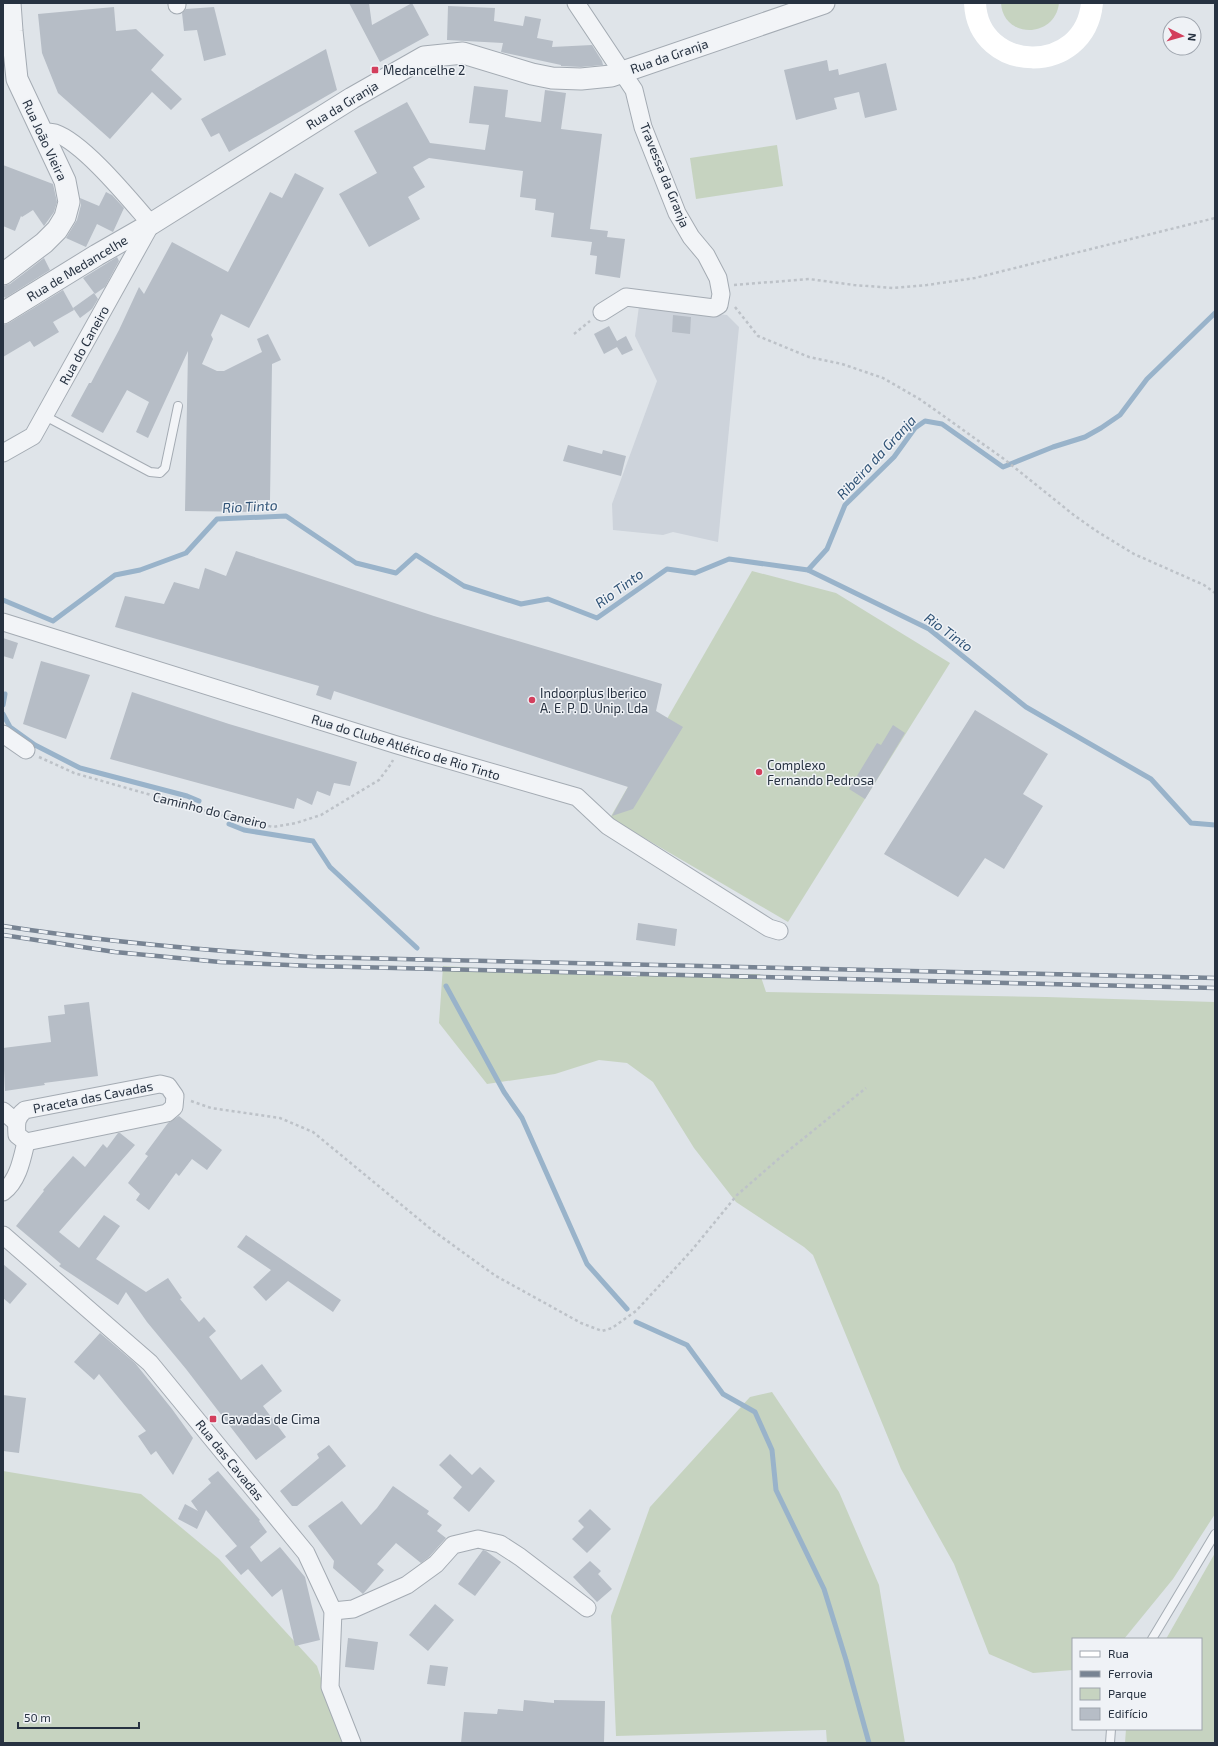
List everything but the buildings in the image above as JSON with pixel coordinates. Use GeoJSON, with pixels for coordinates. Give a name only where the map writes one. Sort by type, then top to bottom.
{"type":"FeatureCollection","features":[{"type":"Feature","properties":{"kind":"main road"},"geometry":{"type":"LineString","coordinates":[[975,3],[975,11],[982,29],[994,44],[1011,54],[1030,58],[1050,56],[1068,47],[1082,32],[1091,14],[1092,3]]}},
{"type":"Feature","properties":{"kind":"street","name":"Rua João Vieira"},"geometry":{"type":"LineString","coordinates":[[3,274],[44,243],[57,230],[66,217],[69,202],[65,181],[42,132],[10,79],[12,31],[10,3]]}},
{"type":"Feature","properties":{"kind":"street","name":"Travessa da Granja"},"geometry":{"type":"LineString","coordinates":[[576,3],[634,90],[643,127],[678,213],[691,237],[706,256],[718,278],[721,294]]}},
{"type":"Feature","properties":{"kind":"street","name":"Rua da Granja"},"geometry":{"type":"LineString","coordinates":[[151,224],[352,98],[424,57],[463,53],[532,74],[552,78],[582,79],[611,76],[824,3]]}},
{"type":"Feature","properties":{"kind":"street"},"geometry":{"type":"LineString","coordinates":[[42,132],[54,133],[74,144],[108,177],[151,224]]}},
{"type":"Feature","properties":{"kind":"street","name":"Rua de Medancelhe"},"geometry":{"type":"LineString","coordinates":[[3,313],[96,255],[151,224]]}},
{"type":"Feature","properties":{"kind":"street","name":"Rua do Caneiro"},"geometry":{"type":"LineString","coordinates":[[3,453],[33,436],[151,224]]}},
{"type":"Feature","properties":{"kind":"street"},"geometry":{"type":"LineString","coordinates":[[602,312],[626,297],[714,308],[719,304],[721,294]]}},
{"type":"Feature","properties":{"kind":"street","name":"Rua do Clube Atlético de Rio Tinto"},"geometry":{"type":"LineString","coordinates":[[3,622],[398,745],[577,797],[608,826],[769,928],[779,931]]}},
{"type":"Feature","properties":{"kind":"street"},"geometry":{"type":"LineString","coordinates":[[3,734],[26,750]]}},
{"type":"Feature","properties":{"kind":"street","name":"Praceta das Cavadas"},"geometry":{"type":"LineString","coordinates":[[26,1142],[17,1135],[16,1122],[19,1115],[25,1110],[160,1084],[168,1086],[176,1096]]}},
{"type":"Feature","properties":{"kind":"street"},"geometry":{"type":"LineString","coordinates":[[3,1192],[7,1189],[20,1168],[26,1142],[167,1113],[174,1107],[176,1096]]}},
{"type":"Feature","properties":{"kind":"street","name":"Praceta das Cavadas"},"geometry":{"type":"LineString","coordinates":[[3,1111],[16,1122]]}},
{"type":"Feature","properties":{"kind":"street","name":"Rua das Cavadas"},"geometry":{"type":"LineString","coordinates":[[3,1235],[150,1363],[306,1553],[333,1611],[330,1687],[352,1743]]}},
{"type":"Feature","properties":{"kind":"street"},"geometry":{"type":"LineString","coordinates":[[333,1611],[353,1609],[407,1585],[436,1564],[453,1545],[478,1539],[500,1544],[520,1556],[587,1608]]}},
{"type":"Feature","properties":{"kind":"lane"},"geometry":{"type":"LineString","coordinates":[[44,416],[150,472],[160,473],[165,468],[178,406]]}},
{"type":"Feature","properties":{"kind":"lane"},"geometry":{"type":"LineString","coordinates":[[1153,1638],[1215,1534]]}},
{"type":"Feature","properties":{"kind":"lane"},"geometry":{"type":"LineString","coordinates":[[1110,1743],[1111,1730]]}},
{"type":"Feature","properties":{"kind":"path"},"geometry":{"type":"LineString","coordinates":[[1215,218],[975,278],[927,286],[893,288],[862,286],[809,279],[734,285],[721,294],[736,308],[758,336],[809,357],[842,364],[883,378],[921,400],[1004,459],[1075,516],[1098,532],[1134,554],[1204,585],[1215,593]]}},
{"type":"Feature","properties":{"kind":"path"},"geometry":{"type":"LineString","coordinates":[[574,334],[602,312]]}},
{"type":"Feature","properties":{"kind":"path","name":"Caminho do Caneiro"},"geometry":{"type":"LineString","coordinates":[[26,750],[74,773],[221,815],[273,827],[296,823],[320,815],[379,780],[391,764],[398,745]]}},
{"type":"Feature","properties":{"kind":"path"},"geometry":{"type":"LineString","coordinates":[[176,1096],[212,1108],[280,1118],[313,1132],[432,1230],[496,1276],[581,1323],[602,1331],[612,1328],[636,1310],[692,1250],[737,1195],[783,1155],[866,1088]]}},
{"type":"Feature","properties":{"kind":"shaded area"},"geometry":{"type":"Polygon","coordinates":[[[639,306],[727,315],[739,327],[718,542],[673,532],[663,535],[613,530],[612,504],[657,381],[635,336],[639,306]]]}},
{"type":"Feature","properties":{"kind":"green space"},"geometry":{"type":"Polygon","coordinates":[[[1001,3],[1059,3],[1055,15],[1049,23],[1039,28],[1029,30],[1019,28],[1010,23],[1004,15],[1001,3]]]}},
{"type":"Feature","properties":{"kind":"green space"},"geometry":{"type":"Polygon","coordinates":[[[777,145],[783,186],[696,199],[690,158],[777,145]]]}},
{"type":"Feature","properties":{"kind":"green space","name":"Complexo Fernando Pedrosa"},"geometry":{"type":"Polygon","coordinates":[[[752,571],[836,593],[950,663],[788,922],[610,818],[752,571]]]}},
{"type":"Feature","properties":{"kind":"green space"},"geometry":{"type":"Polygon","coordinates":[[[443,966],[636,977],[639,975],[760,974],[766,992],[1046,997],[1215,1002],[1215,1514],[1173,1579],[1125,1638],[1072,1638],[1072,1670],[1033,1673],[989,1654],[954,1564],[901,1469],[813,1255],[804,1247],[736,1202],[694,1148],[653,1082],[627,1063],[599,1060],[555,1074],[487,1084],[439,1023],[443,966]]]}},
{"type":"Feature","properties":{"kind":"green space"},"geometry":{"type":"Polygon","coordinates":[[[772,1392],[839,1492],[879,1585],[905,1743],[827,1743],[826,1730],[616,1736],[611,1616],[650,1507],[750,1397],[772,1392]]]}},
{"type":"Feature","properties":{"kind":"green space"},"geometry":{"type":"Polygon","coordinates":[[[3,1471],[141,1494],[219,1559],[317,1666],[342,1743],[3,1743],[3,1471]]]}},
{"type":"Feature","properties":{"kind":"green space"},"geometry":{"type":"Polygon","coordinates":[[[1215,1553],[1215,1743],[1125,1743],[1126,1730],[1202,1730],[1202,1638],[1167,1638],[1215,1553]]]}},
{"type":"Feature","properties":{"kind":"waterway","name":"Ribeira da Granja"},"geometry":{"type":"LineString","coordinates":[[808,570],[827,549],[845,505],[894,457],[915,428],[925,421],[942,424],[1003,467],[1053,447],[1085,437],[1120,415],[1147,379],[1215,313]]}},
{"type":"Feature","properties":{"kind":"waterway","name":"Rio Tinto"},"geometry":{"type":"LineString","coordinates":[[3,600],[53,621],[115,575],[140,570],[186,553],[217,519],[286,516],[356,563],[396,573],[416,555],[464,586],[521,604],[548,599],[597,618],[667,569],[695,573],[729,559],[808,570],[929,629],[1026,707],[1151,779],[1191,823],[1215,825]]}},
{"type":"Feature","properties":{"kind":"waterway"},"geometry":{"type":"LineString","coordinates":[[3,705],[5,694]]}},
{"type":"Feature","properties":{"kind":"waterway"},"geometry":{"type":"LineString","coordinates":[[3,714],[10,727],[35,745],[80,768],[187,796],[199,801]]}},
{"type":"Feature","properties":{"kind":"waterway"},"geometry":{"type":"LineString","coordinates":[[229,824],[244,830],[313,841],[330,867],[417,948]]}},
{"type":"Feature","properties":{"kind":"waterway"},"geometry":{"type":"LineString","coordinates":[[446,986],[504,1092],[522,1118],[587,1264],[627,1309]]}},
{"type":"Feature","properties":{"kind":"waterway"},"geometry":{"type":"LineString","coordinates":[[636,1322],[687,1345],[723,1394],[755,1412],[772,1450],[776,1490],[824,1589],[846,1660],[869,1743]]}},
{"type":"Feature","properties":{"kind":"railway"},"geometry":{"type":"LineString","coordinates":[[3,926],[80,937],[158,945],[313,957],[1215,978]]}},
{"type":"Feature","properties":{"kind":"railway"},"geometry":{"type":"LineString","coordinates":[[3,935],[115,952],[220,962],[312,966],[1215,988]]}},
{"type":"Feature","properties":{"kind":"place","name":"Medancelhe 2"},"geometry":{"type":"Point","coordinates":[375,70]}},
{"type":"Feature","properties":{"kind":"place","name":"Indoorplus Iberico A. E. P. D. Unip. Lda"},"geometry":{"type":"Point","coordinates":[532,700]}},
{"type":"Feature","properties":{"kind":"place","name":"Complexo Fernando Pedrosa"},"geometry":{"type":"Point","coordinates":[759,772]}},
{"type":"Feature","properties":{"kind":"place","name":"Cavadas de Cima"},"geometry":{"type":"Point","coordinates":[213,1419]}}]}
